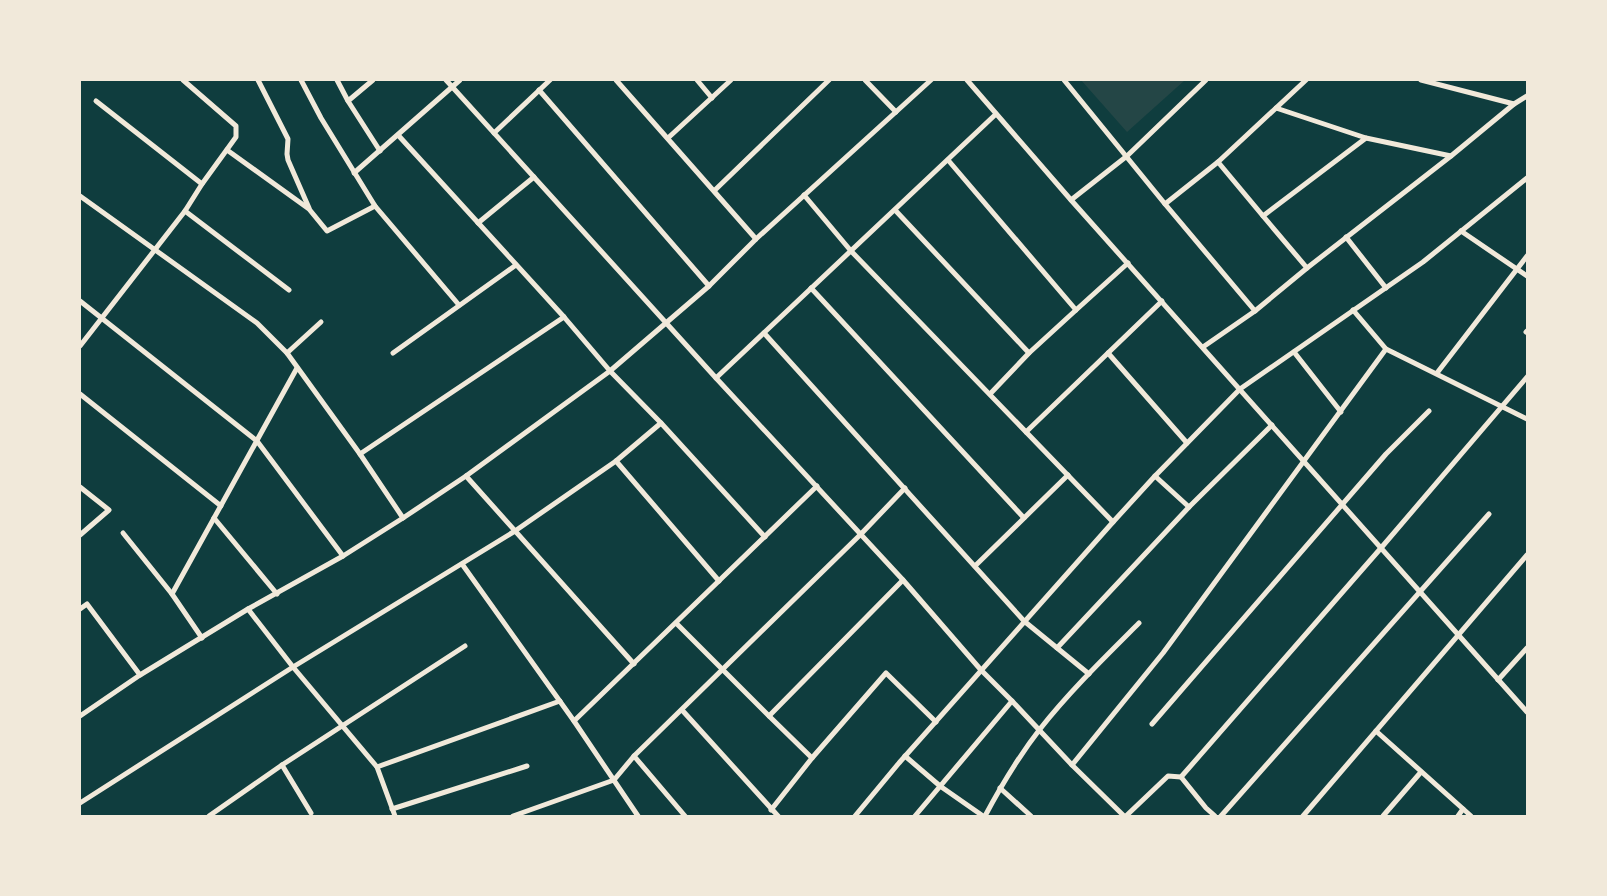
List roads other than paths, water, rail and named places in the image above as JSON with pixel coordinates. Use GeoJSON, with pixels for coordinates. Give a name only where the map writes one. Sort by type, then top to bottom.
{"type":"FeatureCollection","features":[{"type":"Feature","properties":{"kind":"street"},"geometry":{"type":"LineString","coordinates":[[80,346],[156,249],[236,137],[236,126],[183,80]]}},
{"type":"Feature","properties":{"kind":"street"},"geometry":{"type":"LineString","coordinates":[[258,80],[288,139],[288,160],[309,209]]}},
{"type":"Feature","properties":{"kind":"street"},"geometry":{"type":"LineString","coordinates":[[301,80],[321,118],[375,206],[459,305]]}},
{"type":"Feature","properties":{"kind":"street"},"geometry":{"type":"LineString","coordinates":[[337,80],[348,101],[380,150]]}},
{"type":"Feature","properties":{"kind":"street"},"geometry":{"type":"LineString","coordinates":[[348,101],[372,80]]}},
{"type":"Feature","properties":{"kind":"street"},"geometry":{"type":"LineString","coordinates":[[446,80],[716,378],[903,580],[981,670],[1072,765],[1125,816],[1168,776],[1181,777],[1206,808],[1215,816]]}},
{"type":"Feature","properties":{"kind":"street"},"geometry":{"type":"LineString","coordinates":[[354,173],[460,80]]}},
{"type":"Feature","properties":{"kind":"street"},"geometry":{"type":"LineString","coordinates":[[494,133],[550,80]]}},
{"type":"Feature","properties":{"kind":"street"},"geometry":{"type":"LineString","coordinates":[[616,80],[715,190],[756,239]]}},
{"type":"Feature","properties":{"kind":"street"},"geometry":{"type":"LineString","coordinates":[[697,80],[712,98]]}},
{"type":"Feature","properties":{"kind":"street"},"geometry":{"type":"LineString","coordinates":[[668,138],[731,80]]}},
{"type":"Feature","properties":{"kind":"street"},"geometry":{"type":"LineString","coordinates":[[715,190],[829,80]]}},
{"type":"Feature","properties":{"kind":"street"},"geometry":{"type":"LineString","coordinates":[[865,80],[896,112]]}},
{"type":"Feature","properties":{"kind":"street"},"geometry":{"type":"LineString","coordinates":[[80,716],[140,675],[248,609],[343,556],[403,518],[466,476],[610,371],[709,286],[756,239],[931,80]]}},
{"type":"Feature","properties":{"kind":"street"},"geometry":{"type":"LineString","coordinates":[[968,80],[1071,200],[1527,712]]}},
{"type":"Feature","properties":{"kind":"street"},"geometry":{"type":"LineString","coordinates":[[1064,80],[1255,311]]}},
{"type":"Feature","properties":{"kind":"street"},"geometry":{"type":"LineString","coordinates":[[1071,200],[1127,156],[1206,80]]}},
{"type":"Feature","properties":{"kind":"street"},"geometry":{"type":"LineString","coordinates":[[1165,204],[1218,162],[1306,80]]}},
{"type":"Feature","properties":{"kind":"street"},"geometry":{"type":"LineString","coordinates":[[1421,80],[1514,104]]}},
{"type":"Feature","properties":{"kind":"street"},"geometry":{"type":"LineString","coordinates":[[539,90],[709,286]]}},
{"type":"Feature","properties":{"kind":"street"},"geometry":{"type":"LineString","coordinates":[[1203,347],[1255,311],[1514,104],[1527,96]]}},
{"type":"Feature","properties":{"kind":"street"},"geometry":{"type":"LineString","coordinates":[[96,101],[202,184]]}},
{"type":"Feature","properties":{"kind":"street"},"geometry":{"type":"LineString","coordinates":[[1276,108],[1366,138],[1451,156]]}},
{"type":"Feature","properties":{"kind":"street"},"geometry":{"type":"LineString","coordinates":[[716,378],[996,114]]}},
{"type":"Feature","properties":{"kind":"street"},"geometry":{"type":"LineString","coordinates":[[398,135],[564,317],[610,371],[661,423],[765,537]]}},
{"type":"Feature","properties":{"kind":"street"},"geometry":{"type":"LineString","coordinates":[[1263,216],[1366,138]]}},
{"type":"Feature","properties":{"kind":"street"},"geometry":{"type":"LineString","coordinates":[[227,150],[309,209],[327,231],[375,206]]}},
{"type":"Feature","properties":{"kind":"street"},"geometry":{"type":"LineString","coordinates":[[948,160],[1076,310]]}},
{"type":"Feature","properties":{"kind":"street"},"geometry":{"type":"LineString","coordinates":[[1218,162],[1307,268]]}},
{"type":"Feature","properties":{"kind":"street"},"geometry":{"type":"LineString","coordinates":[[478,223],[534,177]]}},
{"type":"Feature","properties":{"kind":"street"},"geometry":{"type":"LineString","coordinates":[[855,816],[1024,620],[1155,476],[1240,389],[1424,262],[1527,178]]}},
{"type":"Feature","properties":{"kind":"street"},"geometry":{"type":"LineString","coordinates":[[804,195],[851,251],[1113,522]]}},
{"type":"Feature","properties":{"kind":"street"},"geometry":{"type":"LineString","coordinates":[[80,196],[257,323],[287,352],[403,518]]}},
{"type":"Feature","properties":{"kind":"street"},"geometry":{"type":"LineString","coordinates":[[185,210],[289,290]]}},
{"type":"Feature","properties":{"kind":"street"},"geometry":{"type":"LineString","coordinates":[[894,210],[1029,353]]}},
{"type":"Feature","properties":{"kind":"street"},"geometry":{"type":"LineString","coordinates":[[1461,232],[1527,276]]}},
{"type":"Feature","properties":{"kind":"street"},"geometry":{"type":"LineString","coordinates":[[1346,237],[1386,288]]}},
{"type":"Feature","properties":{"kind":"street"},"geometry":{"type":"LineString","coordinates":[[1437,373],[1527,256]]}},
{"type":"Feature","properties":{"kind":"street"},"geometry":{"type":"LineString","coordinates":[[990,394],[1029,353],[1128,263]]}},
{"type":"Feature","properties":{"kind":"street"},"geometry":{"type":"LineString","coordinates":[[393,353],[516,265]]}},
{"type":"Feature","properties":{"kind":"street"},"geometry":{"type":"LineString","coordinates":[[812,288],[1024,518]]}},
{"type":"Feature","properties":{"kind":"street"},"geometry":{"type":"LineString","coordinates":[[80,301],[257,441],[343,556]]}},
{"type":"Feature","properties":{"kind":"street"},"geometry":{"type":"LineString","coordinates":[[1026,432],[1162,301]]}},
{"type":"Feature","properties":{"kind":"street"},"geometry":{"type":"LineString","coordinates":[[1353,310],[1386,349],[1527,419]]}},
{"type":"Feature","properties":{"kind":"street"},"geometry":{"type":"LineString","coordinates":[[360,454],[564,317]]}},
{"type":"Feature","properties":{"kind":"street"},"geometry":{"type":"LineString","coordinates":[[287,352],[321,322]]}},
{"type":"Feature","properties":{"kind":"street"},"geometry":{"type":"LineString","coordinates":[[764,333],[1024,620],[1089,674]]}},
{"type":"Feature","properties":{"kind":"street"},"geometry":{"type":"LineString","coordinates":[[1072,765],[1163,653],[1305,462],[1386,349]]}},
{"type":"Feature","properties":{"kind":"street"},"geometry":{"type":"LineString","coordinates":[[1294,352],[1341,412]]}},
{"type":"Feature","properties":{"kind":"street"},"geometry":{"type":"LineString","coordinates":[[1108,353],[1187,443]]}},
{"type":"Feature","properties":{"kind":"street"},"geometry":{"type":"LineString","coordinates":[[172,594],[297,368]]}},
{"type":"Feature","properties":{"kind":"street"},"geometry":{"type":"LineString","coordinates":[[1181,777],[1381,548],[1527,376]]}},
{"type":"Feature","properties":{"kind":"street"},"geometry":{"type":"LineString","coordinates":[[80,394],[221,506]]}},
{"type":"Feature","properties":{"kind":"street"},"geometry":{"type":"LineString","coordinates":[[1152,724],[1386,454],[1430,411]]}},
{"type":"Feature","properties":{"kind":"street"},"geometry":{"type":"LineString","coordinates":[[80,803],[293,667],[515,531],[616,461],[661,423]]}},
{"type":"Feature","properties":{"kind":"street"},"geometry":{"type":"LineString","coordinates":[[1057,648],[1189,507],[1272,425]]}},
{"type":"Feature","properties":{"kind":"street"},"geometry":{"type":"LineString","coordinates":[[616,461],[719,581]]}},
{"type":"Feature","properties":{"kind":"street"},"geometry":{"type":"LineString","coordinates":[[975,566],[1068,475]]}},
{"type":"Feature","properties":{"kind":"street"},"geometry":{"type":"LineString","coordinates":[[466,476],[634,664]]}},
{"type":"Feature","properties":{"kind":"street"},"geometry":{"type":"LineString","coordinates":[[1155,476],[1189,507]]}},
{"type":"Feature","properties":{"kind":"street"},"geometry":{"type":"LineString","coordinates":[[574,721],[817,486]]}},
{"type":"Feature","properties":{"kind":"street"},"geometry":{"type":"LineString","coordinates":[[80,487],[109,510],[80,535]]}},
{"type":"Feature","properties":{"kind":"street"},"geometry":{"type":"LineString","coordinates":[[513,816],[614,780],[634,756],[861,534],[905,488]]}},
{"type":"Feature","properties":{"kind":"street"},"geometry":{"type":"LineString","coordinates":[[1221,816],[1489,514]]}},
{"type":"Feature","properties":{"kind":"street"},"geometry":{"type":"LineString","coordinates":[[214,518],[277,594]]}},
{"type":"Feature","properties":{"kind":"street"},"geometry":{"type":"LineString","coordinates":[[123,533],[172,594],[202,638]]}},
{"type":"Feature","properties":{"kind":"street"},"geometry":{"type":"LineString","coordinates":[[1302,816],[1527,555]]}},
{"type":"Feature","properties":{"kind":"street"},"geometry":{"type":"LineString","coordinates":[[462,564],[574,721],[638,816]]}},
{"type":"Feature","properties":{"kind":"street"},"geometry":{"type":"LineString","coordinates":[[769,716],[903,580]]}},
{"type":"Feature","properties":{"kind":"street"},"geometry":{"type":"LineString","coordinates":[[80,609],[87,604],[140,675]]}},
{"type":"Feature","properties":{"kind":"street"},"geometry":{"type":"LineString","coordinates":[[248,609],[293,667],[377,767],[394,816]]}},
{"type":"Feature","properties":{"kind":"street"},"geometry":{"type":"LineString","coordinates":[[676,623],[812,758]]}},
{"type":"Feature","properties":{"kind":"street"},"geometry":{"type":"LineString","coordinates":[[905,756],[940,786],[984,816],[1000,788],[1040,730],[1089,674],[1139,623]]}},
{"type":"Feature","properties":{"kind":"street"},"geometry":{"type":"LineString","coordinates":[[210,816],[342,726],[465,646]]}},
{"type":"Feature","properties":{"kind":"street"},"geometry":{"type":"LineString","coordinates":[[1498,680],[1527,648]]}},
{"type":"Feature","properties":{"kind":"street"},"geometry":{"type":"LineString","coordinates":[[771,810],[812,758],[886,673],[936,722]]}},
{"type":"Feature","properties":{"kind":"street"},"geometry":{"type":"LineString","coordinates":[[377,767],[560,701]]}},
{"type":"Feature","properties":{"kind":"street"},"geometry":{"type":"LineString","coordinates":[[915,816],[1012,701]]}},
{"type":"Feature","properties":{"kind":"street"},"geometry":{"type":"LineString","coordinates":[[682,710],[778,816]]}},
{"type":"Feature","properties":{"kind":"street"},"geometry":{"type":"LineString","coordinates":[[1376,731],[1470,816]]}},
{"type":"Feature","properties":{"kind":"street"},"geometry":{"type":"LineString","coordinates":[[634,756],[685,816]]}},
{"type":"Feature","properties":{"kind":"street"},"geometry":{"type":"LineString","coordinates":[[282,766],[311,813]]}},
{"type":"Feature","properties":{"kind":"street"},"geometry":{"type":"LineString","coordinates":[[392,809],[528,766]]}},
{"type":"Feature","properties":{"kind":"street"},"geometry":{"type":"LineString","coordinates":[[1383,816],[1421,772]]}},
{"type":"Feature","properties":{"kind":"street"},"geometry":{"type":"LineString","coordinates":[[1000,788],[1031,816]]}},
{"type":"Feature","properties":{"kind":"street"},"geometry":{"type":"LineString","coordinates":[[1458,816],[1463,809]]}}]}
